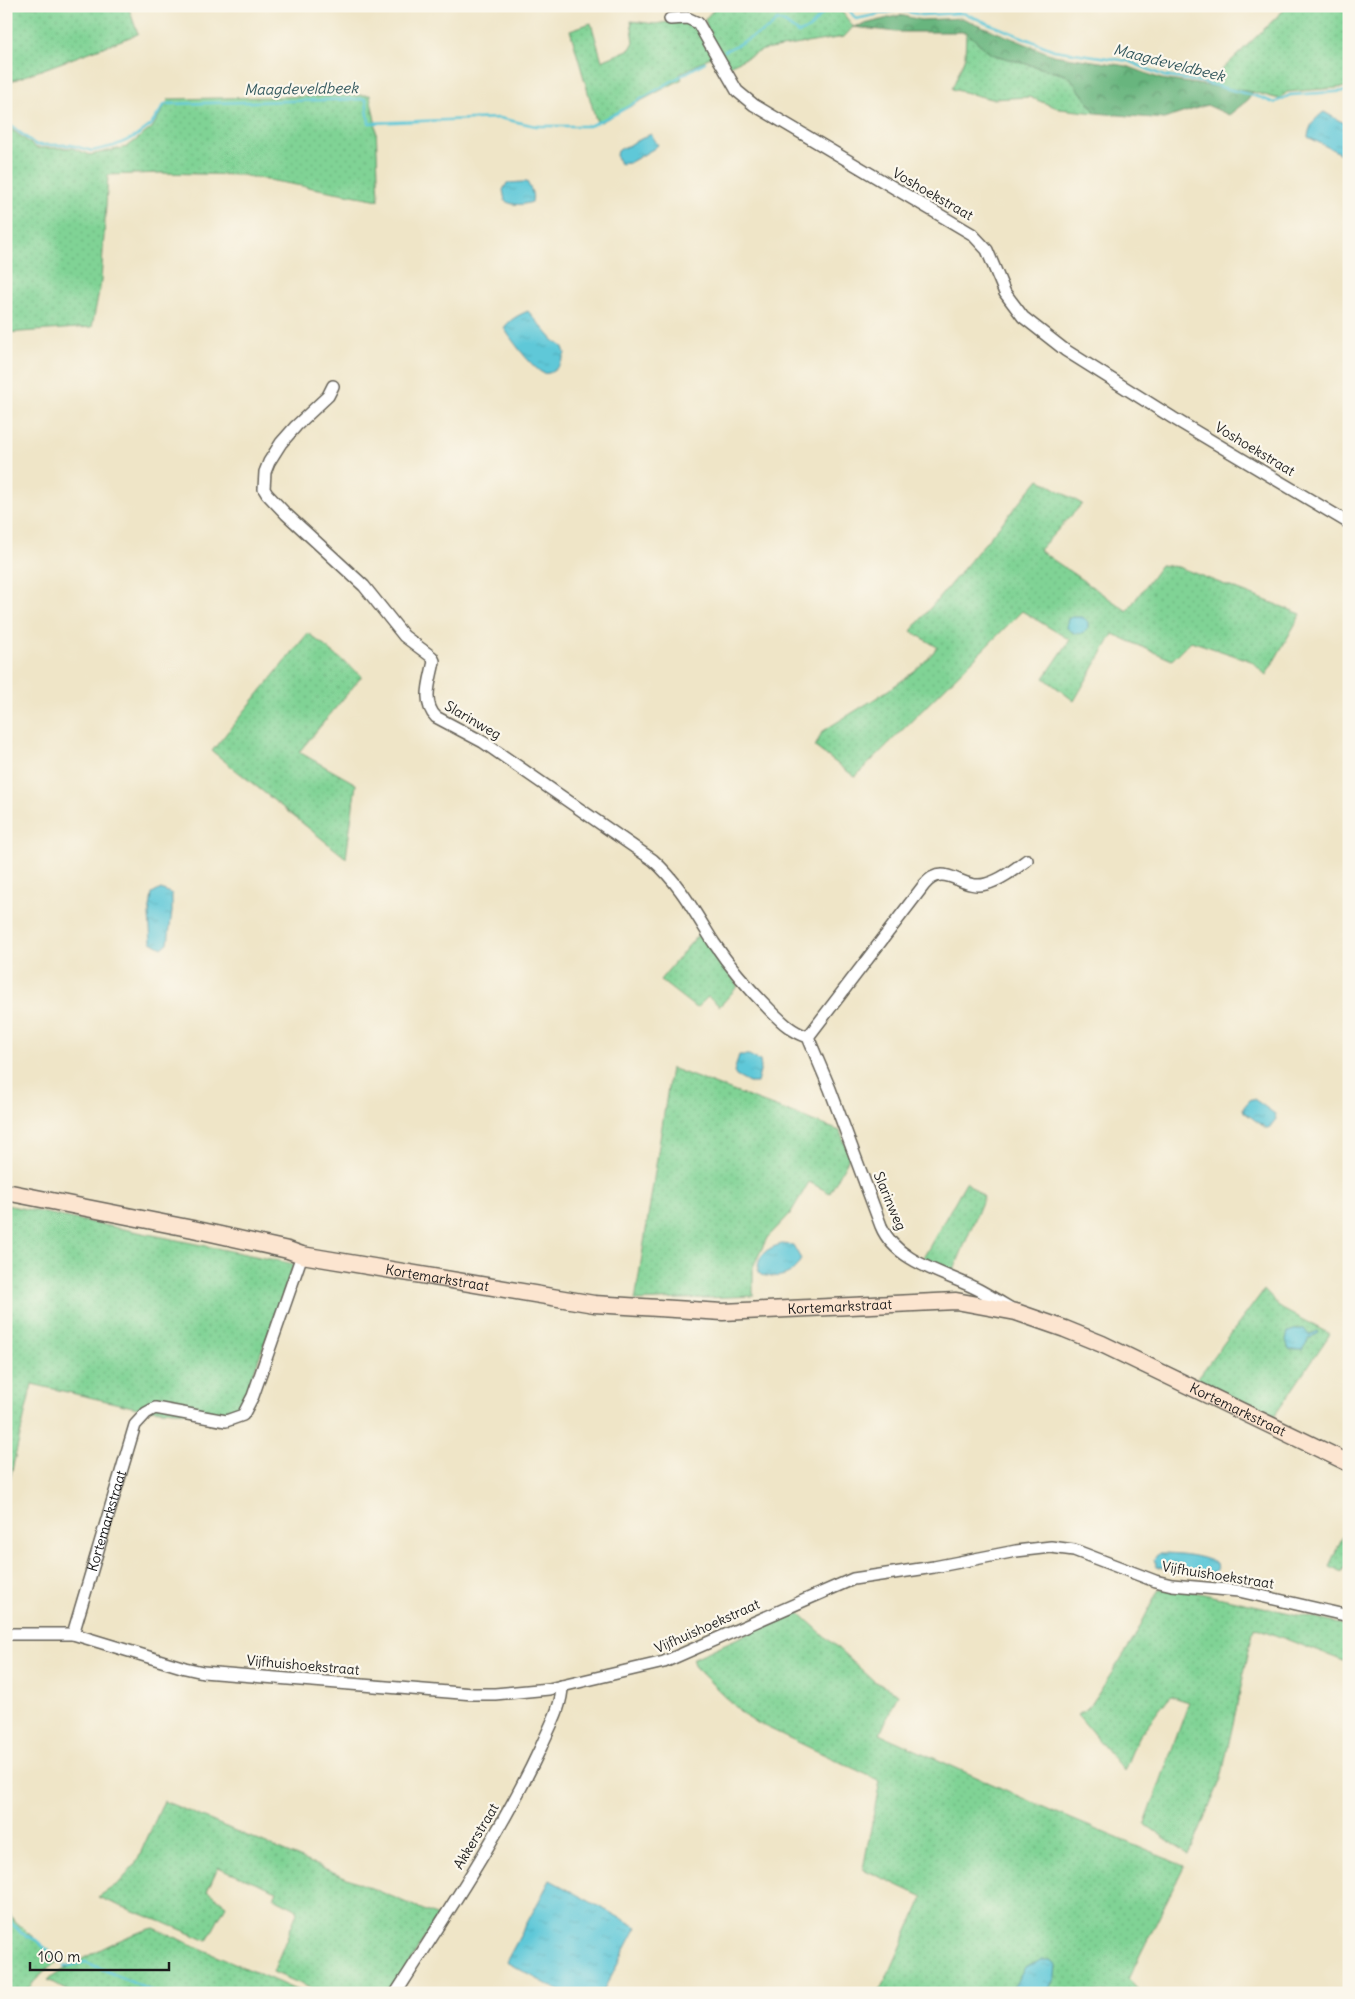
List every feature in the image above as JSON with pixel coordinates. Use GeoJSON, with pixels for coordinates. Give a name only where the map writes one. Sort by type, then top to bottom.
{"type":"FeatureCollection","features":[{"type":"Feature","properties":{"kind":"street","name":"Voshoekstraat"},"geometry":{"type":"LineString","coordinates":[[670,19],[686,18],[698,24],[737,91],[754,105],[972,234],[987,250],[1005,293],[1023,317],[1065,350],[1173,418],[1349,523]]}},
{"type":"Feature","properties":{"kind":"street","name":"Slarinweg"},"geometry":{"type":"LineString","coordinates":[[333,386],[328,396],[286,437],[269,462],[263,483],[267,494],[364,586],[404,636],[432,657],[434,661],[428,701],[432,713],[483,742],[653,860],[669,874],[687,899],[714,944],[760,999],[787,1026],[798,1034],[808,1037],[881,1226],[889,1241],[912,1259],[979,1290],[1016,1312]]}},
{"type":"Feature","properties":{"kind":"street"},"geometry":{"type":"LineString","coordinates":[[808,1037],[918,893],[934,876],[943,874],[972,885],[986,884],[1010,872],[1027,860]]}},
{"type":"Feature","properties":{"kind":"street","name":"Kortemarkstraat"},"geometry":{"type":"LineString","coordinates":[[6,1192],[193,1229],[288,1250],[302,1255],[594,1304],[723,1312],[956,1301],[1016,1312],[1050,1323],[1102,1344],[1349,1462]]}},
{"type":"Feature","properties":{"kind":"street","name":"Kortemarkstraat"},"geometry":{"type":"LineString","coordinates":[[73,1634],[135,1425],[146,1413],[155,1408],[226,1421],[243,1415],[253,1396],[302,1255]]}},
{"type":"Feature","properties":{"kind":"street","name":"Vijfhuishoekstraat"},"geometry":{"type":"LineString","coordinates":[[6,1634],[73,1634],[203,1672],[473,1694],[522,1692],[562,1686],[664,1662],[853,1579],[1051,1547],[1074,1550],[1155,1581],[1172,1585],[1239,1592],[1349,1616]]}},
{"type":"Feature","properties":{"kind":"street","name":"Akkerstraat"},"geometry":{"type":"LineString","coordinates":[[396,1993],[518,1794],[553,1720],[562,1696],[562,1686]]}},
{"type":"Feature","properties":{"kind":"green space"},"geometry":{"type":"Polygon","coordinates":[[[6,6],[128,6],[138,34],[6,83],[6,6]]]}},
{"type":"Feature","properties":{"kind":"green space"},"geometry":{"type":"Polygon","coordinates":[[[717,6],[838,6],[853,27],[844,37],[763,50],[727,67],[709,37],[705,19],[717,6]]]}},
{"type":"Feature","properties":{"kind":"green space"},"geometry":{"type":"Polygon","coordinates":[[[1288,6],[1349,6],[1349,87],[1287,92],[1279,99],[1253,92],[1204,87],[1288,6]]]}},
{"type":"Feature","properties":{"kind":"green space"},"geometry":{"type":"Polygon","coordinates":[[[900,15],[921,20],[962,18],[1053,55],[1127,66],[1161,79],[1253,92],[1248,100],[1229,115],[1207,105],[1164,119],[1096,113],[1069,76],[991,54],[966,32],[896,32],[853,27],[900,15]]]}},
{"type":"Feature","properties":{"kind":"green space"},"geometry":{"type":"Polygon","coordinates":[[[631,21],[655,24],[669,22],[690,23],[705,38],[712,56],[680,74],[682,79],[601,122],[596,120],[570,30],[591,23],[602,61],[630,49],[634,42],[631,21]]]}},
{"type":"Feature","properties":{"kind":"green space"},"geometry":{"type":"Polygon","coordinates":[[[966,32],[991,54],[1069,76],[1096,113],[1060,109],[1029,97],[991,99],[952,89],[965,57],[966,32]]]}},
{"type":"Feature","properties":{"kind":"green space"},"geometry":{"type":"Polygon","coordinates":[[[370,95],[376,126],[379,200],[241,175],[160,173],[108,175],[101,281],[92,327],[6,333],[6,125],[36,148],[72,148],[90,155],[127,147],[152,128],[169,99],[370,95]]]}},
{"type":"Feature","properties":{"kind":"green space"},"geometry":{"type":"Polygon","coordinates":[[[1039,479],[1082,504],[1039,550],[1127,611],[1161,565],[1178,567],[1301,614],[1266,675],[1251,661],[1191,641],[1172,660],[1113,634],[1074,701],[1044,678],[1070,640],[1022,611],[855,777],[815,747],[822,732],[900,682],[928,659],[937,647],[911,631],[1039,479]]]}},
{"type":"Feature","properties":{"kind":"green space"},"geometry":{"type":"Polygon","coordinates":[[[308,633],[362,676],[299,752],[356,784],[346,858],[212,751],[308,633]]]}},
{"type":"Feature","properties":{"kind":"green space"},"geometry":{"type":"Polygon","coordinates":[[[701,931],[738,986],[720,1006],[708,997],[696,1008],[660,980],[701,931]]]}},
{"type":"Feature","properties":{"kind":"green space"},"geometry":{"type":"Polygon","coordinates":[[[671,1068],[840,1131],[850,1156],[830,1193],[809,1182],[790,1214],[767,1238],[753,1267],[753,1296],[635,1301],[671,1068]]]}},
{"type":"Feature","properties":{"kind":"green space"},"geometry":{"type":"Polygon","coordinates":[[[966,1182],[984,1197],[952,1275],[922,1260],[966,1182]]]}},
{"type":"Feature","properties":{"kind":"green space"},"geometry":{"type":"Polygon","coordinates":[[[6,1205],[294,1264],[240,1409],[224,1415],[137,1408],[32,1384],[9,1483],[6,1482],[6,1205]]]}},
{"type":"Feature","properties":{"kind":"green space"},"geometry":{"type":"Polygon","coordinates":[[[1264,1290],[1282,1309],[1330,1334],[1273,1418],[1240,1400],[1215,1391],[1196,1380],[1264,1290]]]}},
{"type":"Feature","properties":{"kind":"green space"},"geometry":{"type":"Polygon","coordinates":[[[1349,1523],[1349,1560],[1343,1572],[1329,1566],[1349,1523]]]}},
{"type":"Feature","properties":{"kind":"green space"},"geometry":{"type":"Polygon","coordinates":[[[1172,1587],[1349,1626],[1349,1663],[1254,1627],[1221,1779],[1189,1855],[1145,1824],[1189,1702],[1170,1696],[1138,1737],[1124,1771],[1078,1715],[1091,1705],[1133,1640],[1159,1589],[1172,1587]]]}},
{"type":"Feature","properties":{"kind":"green space"},"geometry":{"type":"Polygon","coordinates":[[[797,1611],[874,1681],[898,1694],[880,1734],[1057,1813],[1184,1866],[1128,1979],[1141,1993],[878,1993],[891,1969],[923,1897],[863,1869],[880,1781],[747,1718],[695,1667],[692,1659],[797,1611]]]}},
{"type":"Feature","properties":{"kind":"green space"},"geometry":{"type":"Polygon","coordinates":[[[164,1801],[438,1916],[391,1993],[322,1993],[273,1972],[298,1910],[274,1898],[277,1891],[218,1867],[207,1891],[226,1905],[207,1941],[98,1897],[119,1883],[135,1865],[164,1801]]]}},
{"type":"Feature","properties":{"kind":"green space"},"geometry":{"type":"Polygon","coordinates":[[[6,1909],[15,1922],[60,1960],[44,1971],[24,1993],[6,1993],[6,1909]]]}},
{"type":"Feature","properties":{"kind":"green space"},"geometry":{"type":"Polygon","coordinates":[[[154,1928],[303,1993],[72,1993],[48,1980],[100,1950],[154,1928]]]}},
{"type":"Feature","properties":{"kind":"water"},"geometry":{"type":"Polygon","coordinates":[[[1324,112],[1349,126],[1349,158],[1308,137],[1313,123],[1324,112]]]}},
{"type":"Feature","properties":{"kind":"water"},"geometry":{"type":"Polygon","coordinates":[[[651,134],[658,145],[655,148],[629,163],[620,164],[616,155],[617,151],[651,134]]]}},
{"type":"Feature","properties":{"kind":"water"},"geometry":{"type":"Polygon","coordinates":[[[527,182],[533,197],[532,202],[512,204],[505,201],[503,190],[507,183],[527,182]]]}},
{"type":"Feature","properties":{"kind":"water"},"geometry":{"type":"Polygon","coordinates":[[[528,311],[553,340],[563,347],[565,353],[562,360],[551,372],[543,373],[534,366],[516,346],[504,328],[512,320],[528,311]]]}},
{"type":"Feature","properties":{"kind":"water"},"geometry":{"type":"Polygon","coordinates":[[[1083,617],[1088,622],[1088,629],[1079,634],[1066,627],[1068,619],[1083,617]]]}},
{"type":"Feature","properties":{"kind":"water"},"geometry":{"type":"Polygon","coordinates":[[[161,889],[172,894],[168,943],[162,948],[151,942],[149,915],[152,894],[161,889]]]}},
{"type":"Feature","properties":{"kind":"water"},"geometry":{"type":"Polygon","coordinates":[[[739,1055],[749,1055],[760,1061],[761,1068],[757,1083],[749,1083],[736,1076],[734,1072],[739,1055]]]}},
{"type":"Feature","properties":{"kind":"water"},"geometry":{"type":"Polygon","coordinates":[[[1251,1099],[1254,1099],[1275,1114],[1276,1119],[1269,1128],[1266,1128],[1244,1112],[1243,1108],[1251,1099]]]}},
{"type":"Feature","properties":{"kind":"water"},"geometry":{"type":"Polygon","coordinates":[[[782,1244],[793,1245],[801,1259],[798,1265],[785,1275],[774,1277],[761,1275],[758,1272],[758,1266],[761,1257],[768,1250],[782,1244]]]}},
{"type":"Feature","properties":{"kind":"water"},"geometry":{"type":"Polygon","coordinates":[[[1304,1329],[1309,1335],[1318,1331],[1319,1333],[1309,1339],[1302,1350],[1289,1350],[1286,1340],[1288,1332],[1304,1329]]]}},
{"type":"Feature","properties":{"kind":"water"},"geometry":{"type":"Polygon","coordinates":[[[1159,1553],[1203,1558],[1216,1563],[1217,1570],[1210,1575],[1163,1569],[1157,1567],[1154,1559],[1159,1553]]]}},
{"type":"Feature","properties":{"kind":"water"},"geometry":{"type":"Polygon","coordinates":[[[550,1880],[637,1927],[602,1993],[563,1993],[506,1962],[550,1880]]]}},
{"type":"Feature","properties":{"kind":"water"},"geometry":{"type":"Polygon","coordinates":[[[1041,1960],[1050,1960],[1056,1965],[1055,1977],[1047,1993],[1010,1993],[1025,1968],[1041,1960]]]}},
{"type":"Feature","properties":{"kind":"waterway","name":"Maagdeveldbeek"},"geometry":{"type":"LineString","coordinates":[[725,51],[770,28],[777,20],[785,23],[798,33],[803,32],[815,23],[828,6]]}},
{"type":"Feature","properties":{"kind":"waterway","name":"Maagdeveldbeek"},"geometry":{"type":"LineString","coordinates":[[846,6],[856,19],[899,10],[921,15],[963,13],[1054,50],[1128,61],[1164,76],[1202,82],[1274,103],[1290,95],[1349,91]]}},
{"type":"Feature","properties":{"kind":"waterway","name":"Maagdeveldbeek"},"geometry":{"type":"LineString","coordinates":[[6,122],[36,145],[71,145],[92,151],[114,146],[135,137],[151,125],[165,104],[366,99],[369,123],[499,118],[536,126],[589,126],[617,113],[705,62]]}},
{"type":"Feature","properties":{"kind":"waterway"},"geometry":{"type":"LineString","coordinates":[[6,1917],[21,1933],[36,1940],[58,1960]]}},
{"type":"Feature","properties":{"kind":"waterway"},"geometry":{"type":"LineString","coordinates":[[64,1967],[86,1962],[156,1993]]}}]}
